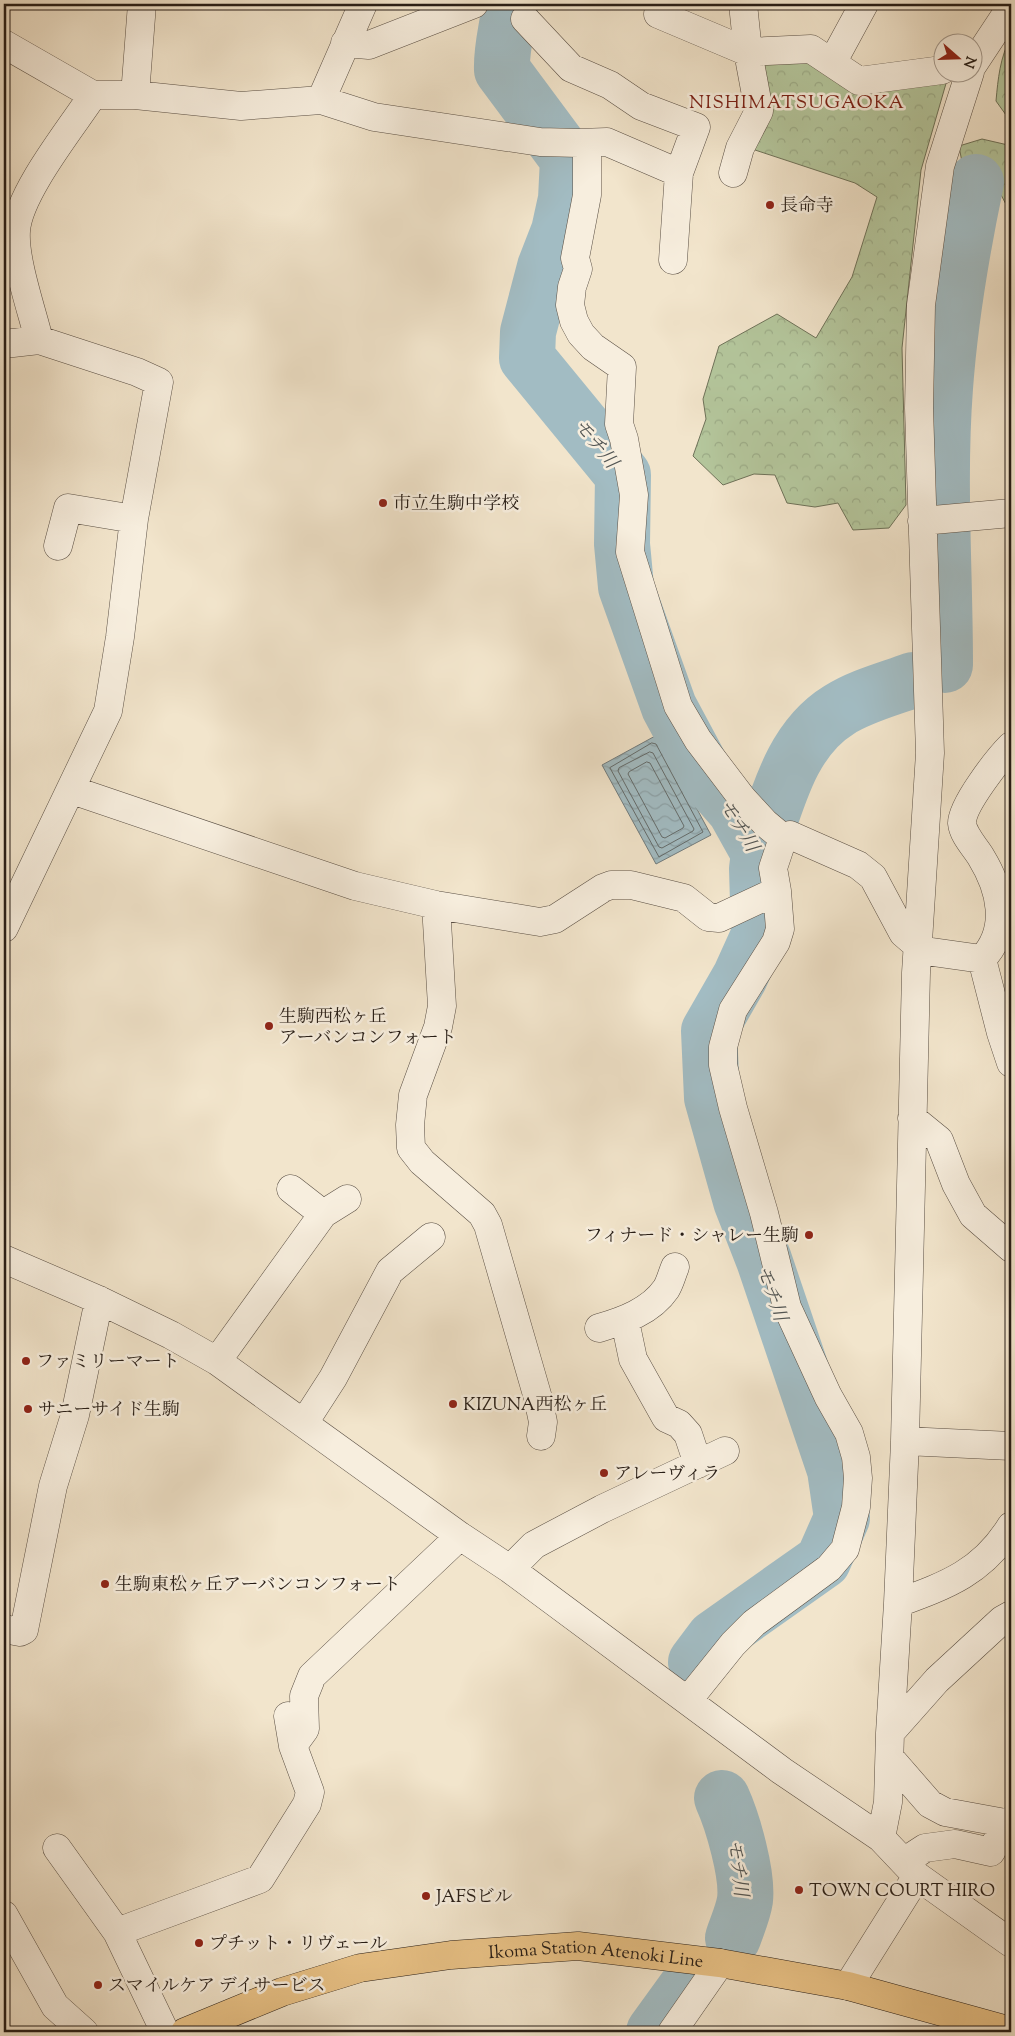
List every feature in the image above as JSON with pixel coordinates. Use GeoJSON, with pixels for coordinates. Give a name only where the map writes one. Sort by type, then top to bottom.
{"type":"FeatureCollection","features":[{"type":"Feature","properties":{"kind":"main road","name":"Ikoma Station Atenoki Line"},"geometry":{"type":"LineString","coordinates":[[185,2032],[282,1992],[360,1968],[451,1955],[578,1946],[720,1963],[848,1986],[1011,2031]]}},
{"type":"Feature","properties":{"kind":"street"},"geometry":{"type":"LineString","coordinates":[[135,95],[142,4]]}},
{"type":"Feature","properties":{"kind":"street"},"geometry":{"type":"LineString","coordinates":[[321,100],[363,4]]}},
{"type":"Feature","properties":{"kind":"street"},"geometry":{"type":"LineString","coordinates":[[345,43],[369,45],[474,4]]}},
{"type":"Feature","properties":{"kind":"street"},"geometry":{"type":"LineString","coordinates":[[733,173],[740,148],[759,111],[748,52],[743,4]]}},
{"type":"Feature","properties":{"kind":"street"},"geometry":{"type":"LineString","coordinates":[[832,63],[864,4]]}},
{"type":"Feature","properties":{"kind":"street"},"geometry":{"type":"LineString","coordinates":[[982,51],[1011,7]]}},
{"type":"Feature","properties":{"kind":"street"},"geometry":{"type":"LineString","coordinates":[[658,14],[748,52],[811,49],[859,81],[932,71]]}},
{"type":"Feature","properties":{"kind":"street"},"geometry":{"type":"LineString","coordinates":[[525,19],[571,68],[610,85],[641,106],[696,128],[679,173],[674,260]]}},
{"type":"Feature","properties":{"kind":"street"},"geometry":{"type":"LineString","coordinates":[[4,44],[93,95],[135,95],[241,106],[321,100],[374,117],[540,142],[608,142],[679,173]]}},
{"type":"Feature","properties":{"kind":"street"},"geometry":{"type":"LineString","coordinates":[[881,1838],[888,1802],[898,1603],[905,1441],[912,1118],[918,948],[930,753],[936,520],[919,408],[922,305],[940,166],[967,82]]}},
{"type":"Feature","properties":{"kind":"street"},"geometry":{"type":"LineString","coordinates":[[39,340],[20,263],[16,231],[21,210],[30,188],[93,95]]}},
{"type":"Feature","properties":{"kind":"street"},"geometry":{"type":"LineString","coordinates":[[583,143],[587,195],[575,258],[578,269],[572,287],[570,305],[574,320],[581,334],[593,347],[622,367],[619,424],[626,448],[634,495],[630,552],[678,706],[712,759],[742,798],[776,833],[790,835],[858,865],[866,871],[873,877],[903,933],[918,948],[989,949],[1004,934],[1011,907]]}},
{"type":"Feature","properties":{"kind":"street"},"geometry":{"type":"LineString","coordinates":[[4,344],[39,340],[137,372],[159,382],[134,519],[120,637],[108,711],[72,790],[4,928]]}},
{"type":"Feature","properties":{"kind":"street"},"geometry":{"type":"LineString","coordinates":[[58,546],[68,508],[134,519]]}},
{"type":"Feature","properties":{"kind":"street"},"geometry":{"type":"LineString","coordinates":[[936,520],[1011,513]]}},
{"type":"Feature","properties":{"kind":"street"},"geometry":{"type":"LineString","coordinates":[[1011,746],[980,785],[962,824],[968,838],[994,882],[998,898],[1000,925],[989,949],[1001,1033],[1011,1063]]}},
{"type":"Feature","properties":{"kind":"street"},"geometry":{"type":"LineString","coordinates":[[72,790],[355,886],[436,905],[540,922],[555,919],[603,888],[611,885],[631,885],[684,898],[708,916],[719,918],[774,893]]}},
{"type":"Feature","properties":{"kind":"street"},"geometry":{"type":"LineString","coordinates":[[688,1700],[733,1644],[754,1623],[829,1568],[845,1549],[856,1507],[858,1478],[854,1449],[849,1433],[828,1396],[787,1307],[764,1213],[733,1108],[723,1066],[723,1047],[733,1010],[776,942],[780,929],[774,893],[773,868],[776,833]]}},
{"type":"Feature","properties":{"kind":"street"},"geometry":{"type":"LineString","coordinates":[[436,905],[442,1006],[438,1027],[413,1095],[410,1125],[411,1148],[422,1162],[482,1214],[488,1225],[538,1398],[542,1422],[541,1436]]}},
{"type":"Feature","properties":{"kind":"street"},"geometry":{"type":"LineString","coordinates":[[912,1118],[939,1140],[956,1184],[972,1215],[1011,1248]]}},
{"type":"Feature","properties":{"kind":"street"},"geometry":{"type":"LineString","coordinates":[[291,1189],[323,1214]]}},
{"type":"Feature","properties":{"kind":"street"},"geometry":{"type":"LineString","coordinates":[[217,1361],[323,1214],[347,1199]]}},
{"type":"Feature","properties":{"kind":"street"},"geometry":{"type":"LineString","coordinates":[[304,1423],[333,1378],[390,1271],[431,1237]]}},
{"type":"Feature","properties":{"kind":"street"},"geometry":{"type":"LineString","coordinates":[[4,1259],[99,1300],[171,1335],[217,1361],[460,1536],[510,1569],[782,1771],[881,1838],[911,1869],[1011,1943]]}},
{"type":"Feature","properties":{"kind":"street"},"geometry":{"type":"LineString","coordinates":[[600,1328],[625,1321],[655,1301],[666,1288],[675,1267]]}},
{"type":"Feature","properties":{"kind":"street"},"geometry":{"type":"LineString","coordinates":[[4,1629],[20,1632],[24,1630],[53,1486],[75,1415],[99,1300]]}},
{"type":"Feature","properties":{"kind":"street"},"geometry":{"type":"LineString","coordinates":[[625,1321],[633,1359],[666,1418],[679,1424],[688,1434],[698,1464]]}},
{"type":"Feature","properties":{"kind":"street"},"geometry":{"type":"LineString","coordinates":[[905,1441],[1011,1446]]}},
{"type":"Feature","properties":{"kind":"street"},"geometry":{"type":"LineString","coordinates":[[510,1569],[534,1545],[602,1509],[725,1451]]}},
{"type":"Feature","properties":{"kind":"street"},"geometry":{"type":"LineString","coordinates":[[898,1603],[927,1592],[966,1573],[992,1553],[1011,1526]]}},
{"type":"Feature","properties":{"kind":"street"},"geometry":{"type":"LineString","coordinates":[[293,1746],[305,1729],[304,1696],[312,1676],[460,1536]]}},
{"type":"Feature","properties":{"kind":"street"},"geometry":{"type":"LineString","coordinates":[[890,1745],[937,1680],[1002,1620],[1011,1615]]}},
{"type":"Feature","properties":{"kind":"street"},"geometry":{"type":"LineString","coordinates":[[117,1932],[260,1879],[307,1804],[310,1792],[293,1746],[288,1716]]}},
{"type":"Feature","properties":{"kind":"street"},"geometry":{"type":"LineString","coordinates":[[890,1745],[930,1804],[954,1813],[1005,1823],[1011,1821]]}},
{"type":"Feature","properties":{"kind":"street"},"geometry":{"type":"LineString","coordinates":[[848,1986],[911,1869],[926,1848],[955,1844],[990,1852],[998,1838],[1002,1835],[1011,1835]]}},
{"type":"Feature","properties":{"kind":"street"},"geometry":{"type":"LineString","coordinates":[[57,1848],[117,1932],[165,2032]]}},
{"type":"Feature","properties":{"kind":"street"},"geometry":{"type":"LineString","coordinates":[[4,1915],[54,2006],[84,2032]]}},
{"type":"Feature","properties":{"kind":"street"},"geometry":{"type":"LineString","coordinates":[[672,2032],[720,1963]]}},
{"type":"Feature","properties":{"kind":"green space"},"geometry":{"type":"Polygon","coordinates":[[[1011,37],[1011,122],[996,101],[1002,60],[1011,37]]]}},
{"type":"Feature","properties":{"kind":"green space"},"geometry":{"type":"Polygon","coordinates":[[[784,57],[932,78],[932,82],[946,82],[921,170],[902,348],[906,505],[889,528],[853,530],[838,503],[815,507],[787,503],[775,475],[754,474],[723,485],[693,456],[706,419],[703,399],[719,346],[777,314],[816,338],[852,277],[877,197],[855,183],[752,149],[767,126],[766,89],[756,66],[784,57]]]}},
{"type":"Feature","properties":{"kind":"green space"},"geometry":{"type":"Polygon","coordinates":[[[982,139],[1008,145],[1011,143],[1011,214],[998,189],[988,179],[964,173],[959,146],[982,139]]]}},
{"type":"Feature","properties":{"kind":"water"},"geometry":{"type":"Polygon","coordinates":[[[657,735],[711,835],[656,864],[602,765],[657,735]]]}},
{"type":"Feature","properties":{"kind":"waterway","name":"モチ川"},"geometry":{"type":"LineString","coordinates":[[510,4],[502,70],[568,159],[566,199],[559,231],[545,267],[528,332],[527,358],[623,475],[622,544],[626,587],[669,707],[707,778],[735,810],[759,853],[757,869],[759,935],[740,977],[709,1031],[712,1098],[741,1201],[764,1260],[835,1470],[842,1518],[823,1561],[714,1638],[696,1662]]}},
{"type":"Feature","properties":{"kind":"waterway"},"geometry":{"type":"LineString","coordinates":[[945,665],[942,492],[945,388],[957,284],[976,182]]}},
{"type":"Feature","properties":{"kind":"waterway"},"geometry":{"type":"LineString","coordinates":[[759,853],[787,774],[808,738],[822,723],[848,705],[913,680]]}},
{"type":"Feature","properties":{"kind":"waterway","name":"モチ川"},"geometry":{"type":"LineString","coordinates":[[722,1798],[739,1849],[745,1889],[743,1910],[733,1938]]}},
{"type":"Feature","properties":{"kind":"waterway","name":"モチ川"},"geometry":{"type":"LineString","coordinates":[[654,2032],[688,1985]]}},
{"type":"Feature","properties":{"kind":"place","name":"長命寺"},"geometry":{"type":"Point","coordinates":[770,205]}},
{"type":"Feature","properties":{"kind":"place","name":"市立生駒中学校"},"geometry":{"type":"Point","coordinates":[383,503]}},
{"type":"Feature","properties":{"kind":"place","name":"生駒西松ヶ丘 アーバンコンフォート"},"geometry":{"type":"Point","coordinates":[269,1026]}},
{"type":"Feature","properties":{"kind":"place","name":"フィナード・シャレー生駒"},"geometry":{"type":"Point","coordinates":[809,1235]}},
{"type":"Feature","properties":{"kind":"place","name":"ファミリーマート"},"geometry":{"type":"Point","coordinates":[26,1361]}},
{"type":"Feature","properties":{"kind":"place","name":"KIZUNA西松ヶ丘"},"geometry":{"type":"Point","coordinates":[453,1404]}},
{"type":"Feature","properties":{"kind":"place","name":"サニーサイド生駒"},"geometry":{"type":"Point","coordinates":[28,1409]}},
{"type":"Feature","properties":{"kind":"place","name":"アレーヴィラ"},"geometry":{"type":"Point","coordinates":[604,1473]}},
{"type":"Feature","properties":{"kind":"place","name":"生駒東松ヶ丘アーバンコンフォート"},"geometry":{"type":"Point","coordinates":[105,1584]}},
{"type":"Feature","properties":{"kind":"place","name":"TOWN COURT HIRO"},"geometry":{"type":"Point","coordinates":[799,1890]}},
{"type":"Feature","properties":{"kind":"place","name":"JAFSビル"},"geometry":{"type":"Point","coordinates":[426,1896]}},
{"type":"Feature","properties":{"kind":"place","name":"プチット・リヴェール"},"geometry":{"type":"Point","coordinates":[199,1943]}},
{"type":"Feature","properties":{"kind":"place","name":"スマイルケア デイサービス"},"geometry":{"type":"Point","coordinates":[98,1985]}},
{"type":"Feature","properties":{"kind":"district","name":"NISHIMATSUGAOKA"},"geometry":{"type":"Point","coordinates":[797,101]}}]}
